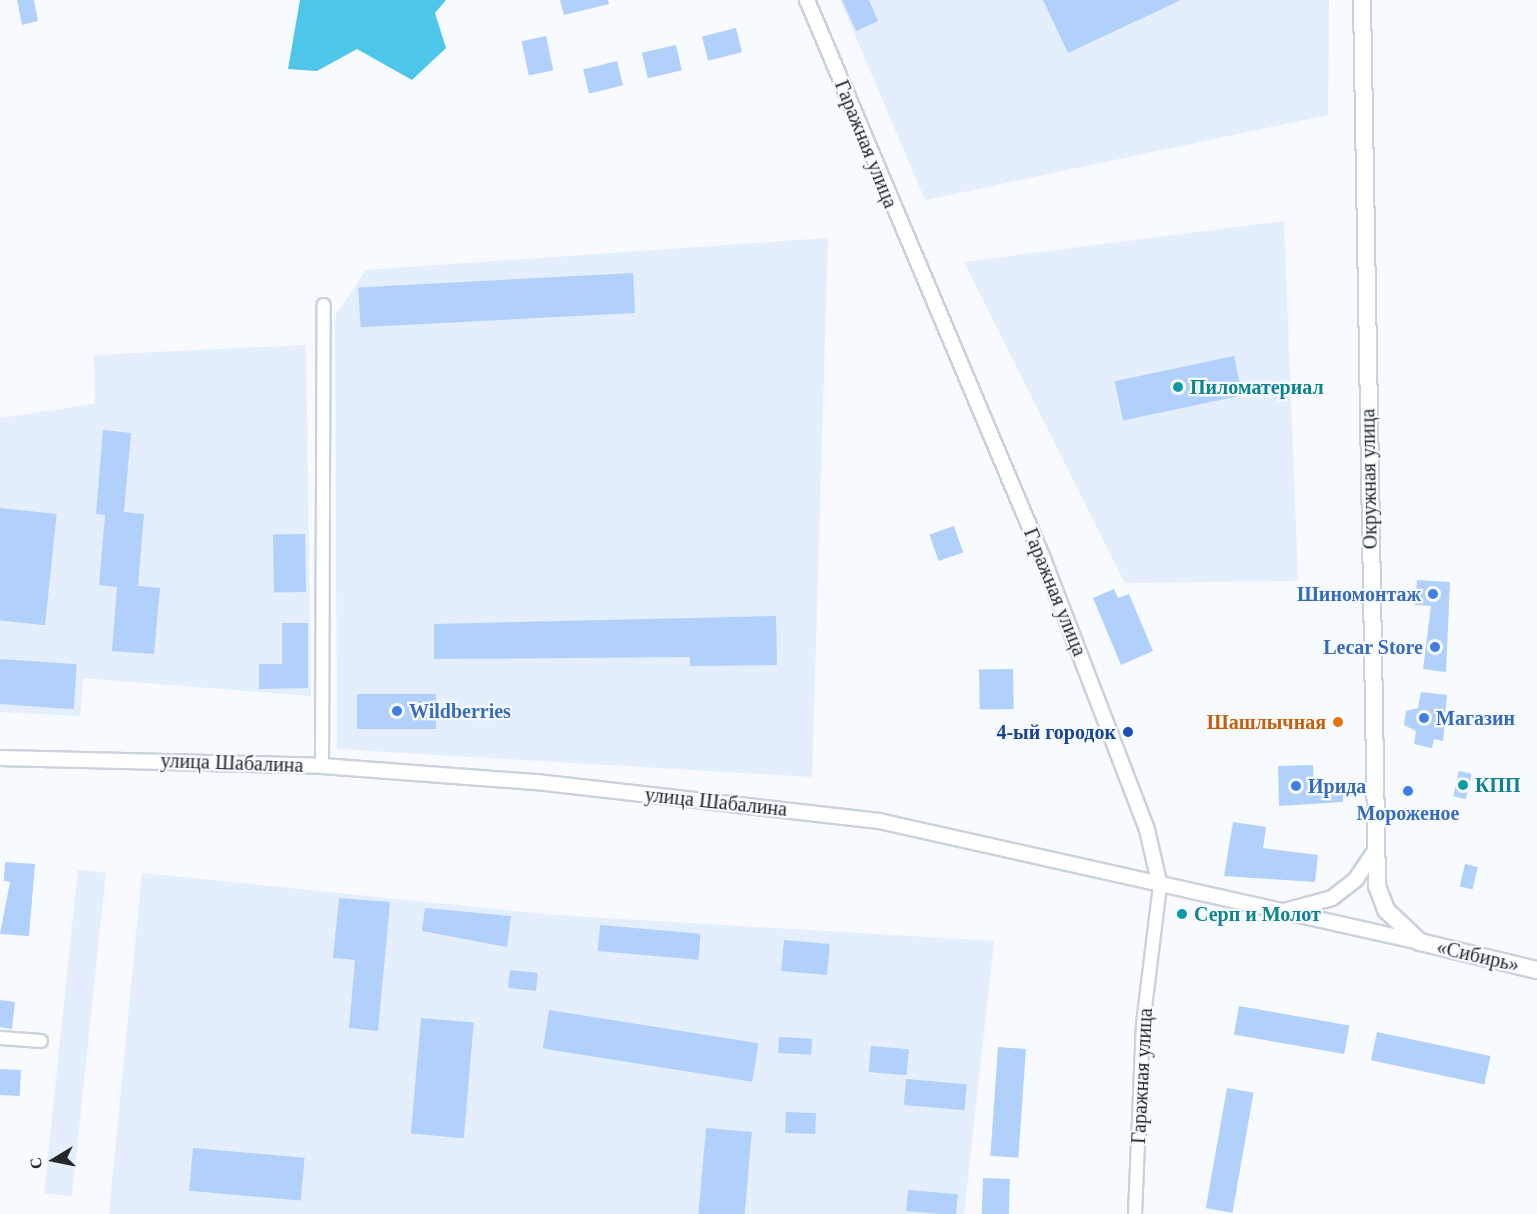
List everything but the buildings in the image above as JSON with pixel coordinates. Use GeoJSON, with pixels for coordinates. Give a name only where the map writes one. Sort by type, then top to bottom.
{"type":"FeatureCollection","features":[{"type":"Feature","properties":{"kind":"main road","name":"Окружная улица"},"geometry":{"type":"LineString","coordinates":[[1362,0],[1374,852],[1386,910],[1420,942]]}},
{"type":"Feature","properties":{"kind":"main road","name":"«Сибирь»"},"geometry":{"type":"LineString","coordinates":[[1420,942],[1537,970]]}},
{"type":"Feature","properties":{"kind":"street","name":"Гаражная улица"},"geometry":{"type":"LineString","coordinates":[[807,0],[1042,556],[1147,831],[1160,886],[1143,1024],[1135,1214]]}},
{"type":"Feature","properties":{"kind":"street"},"geometry":{"type":"LineString","coordinates":[[322,766],[324,305]]}},
{"type":"Feature","properties":{"kind":"street","name":"улица Шабалина"},"geometry":{"type":"LineString","coordinates":[[0,758],[322,766],[537,782],[879,821],[1160,886],[1420,942]]}},
{"type":"Feature","properties":{"kind":"street"},"geometry":{"type":"LineString","coordinates":[[1278,912],[1332,898],[1356,879],[1374,852]]}},
{"type":"Feature","properties":{"kind":"street"},"geometry":{"type":"LineString","coordinates":[[0,1038],[41,1041]]}},
{"type":"Feature","properties":{"kind":"shaded area"},"geometry":{"type":"Polygon","coordinates":[[[840,0],[1329,0],[1328,115],[925,200],[840,0]]]}},
{"type":"Feature","properties":{"kind":"shaded area"},"geometry":{"type":"Polygon","coordinates":[[[1284,221],[1298,581],[1125,583],[964,262],[1284,221]]]}},
{"type":"Feature","properties":{"kind":"shaded area"},"geometry":{"type":"Polygon","coordinates":[[[828,238],[812,777],[337,749],[335,316],[366,270],[828,238]]]}},
{"type":"Feature","properties":{"kind":"shaded area"},"geometry":{"type":"Polygon","coordinates":[[[306,345],[311,696],[83,678],[80,716],[0,712],[0,418],[95,404],[94,355],[306,345]]]}},
{"type":"Feature","properties":{"kind":"shaded area"},"geometry":{"type":"Polygon","coordinates":[[[78,870],[106,873],[72,1196],[44,1193],[78,870]]]}},
{"type":"Feature","properties":{"kind":"shaded area"},"geometry":{"type":"Polygon","coordinates":[[[142,873],[555,915],[994,941],[964,1214],[109,1214],[142,873]]]}},
{"type":"Feature","properties":{"kind":"water"},"geometry":{"type":"Polygon","coordinates":[[[300,0],[446,0],[435,13],[446,48],[412,80],[357,49],[317,71],[288,69],[300,0]]]}},
{"type":"Feature","properties":{"kind":"place","name":"Пиломатериал"},"geometry":{"type":"Point","coordinates":[1178,387]}},
{"type":"Feature","properties":{"kind":"place","name":"Шиномонтаж"},"geometry":{"type":"Point","coordinates":[1433,594]}},
{"type":"Feature","properties":{"kind":"place","name":"Lecar Store"},"geometry":{"type":"Point","coordinates":[1435,647]}},
{"type":"Feature","properties":{"kind":"place","name":"Wildberries"},"geometry":{"type":"Point","coordinates":[397,711]}},
{"type":"Feature","properties":{"kind":"place","name":"Магазин"},"geometry":{"type":"Point","coordinates":[1424,718]}},
{"type":"Feature","properties":{"kind":"place","name":"Шашлычная"},"geometry":{"type":"Point","coordinates":[1338,722]}},
{"type":"Feature","properties":{"kind":"place","name":"4-ый городок"},"geometry":{"type":"Point","coordinates":[1128,732]}},
{"type":"Feature","properties":{"kind":"place","name":"КПП"},"geometry":{"type":"Point","coordinates":[1463,785]}},
{"type":"Feature","properties":{"kind":"place","name":"Ирида"},"geometry":{"type":"Point","coordinates":[1296,786]}},
{"type":"Feature","properties":{"kind":"place","name":"Мороженое"},"geometry":{"type":"Point","coordinates":[1408,791]}},
{"type":"Feature","properties":{"kind":"place","name":"Серп и Молот"},"geometry":{"type":"Point","coordinates":[1182,914]}}]}
